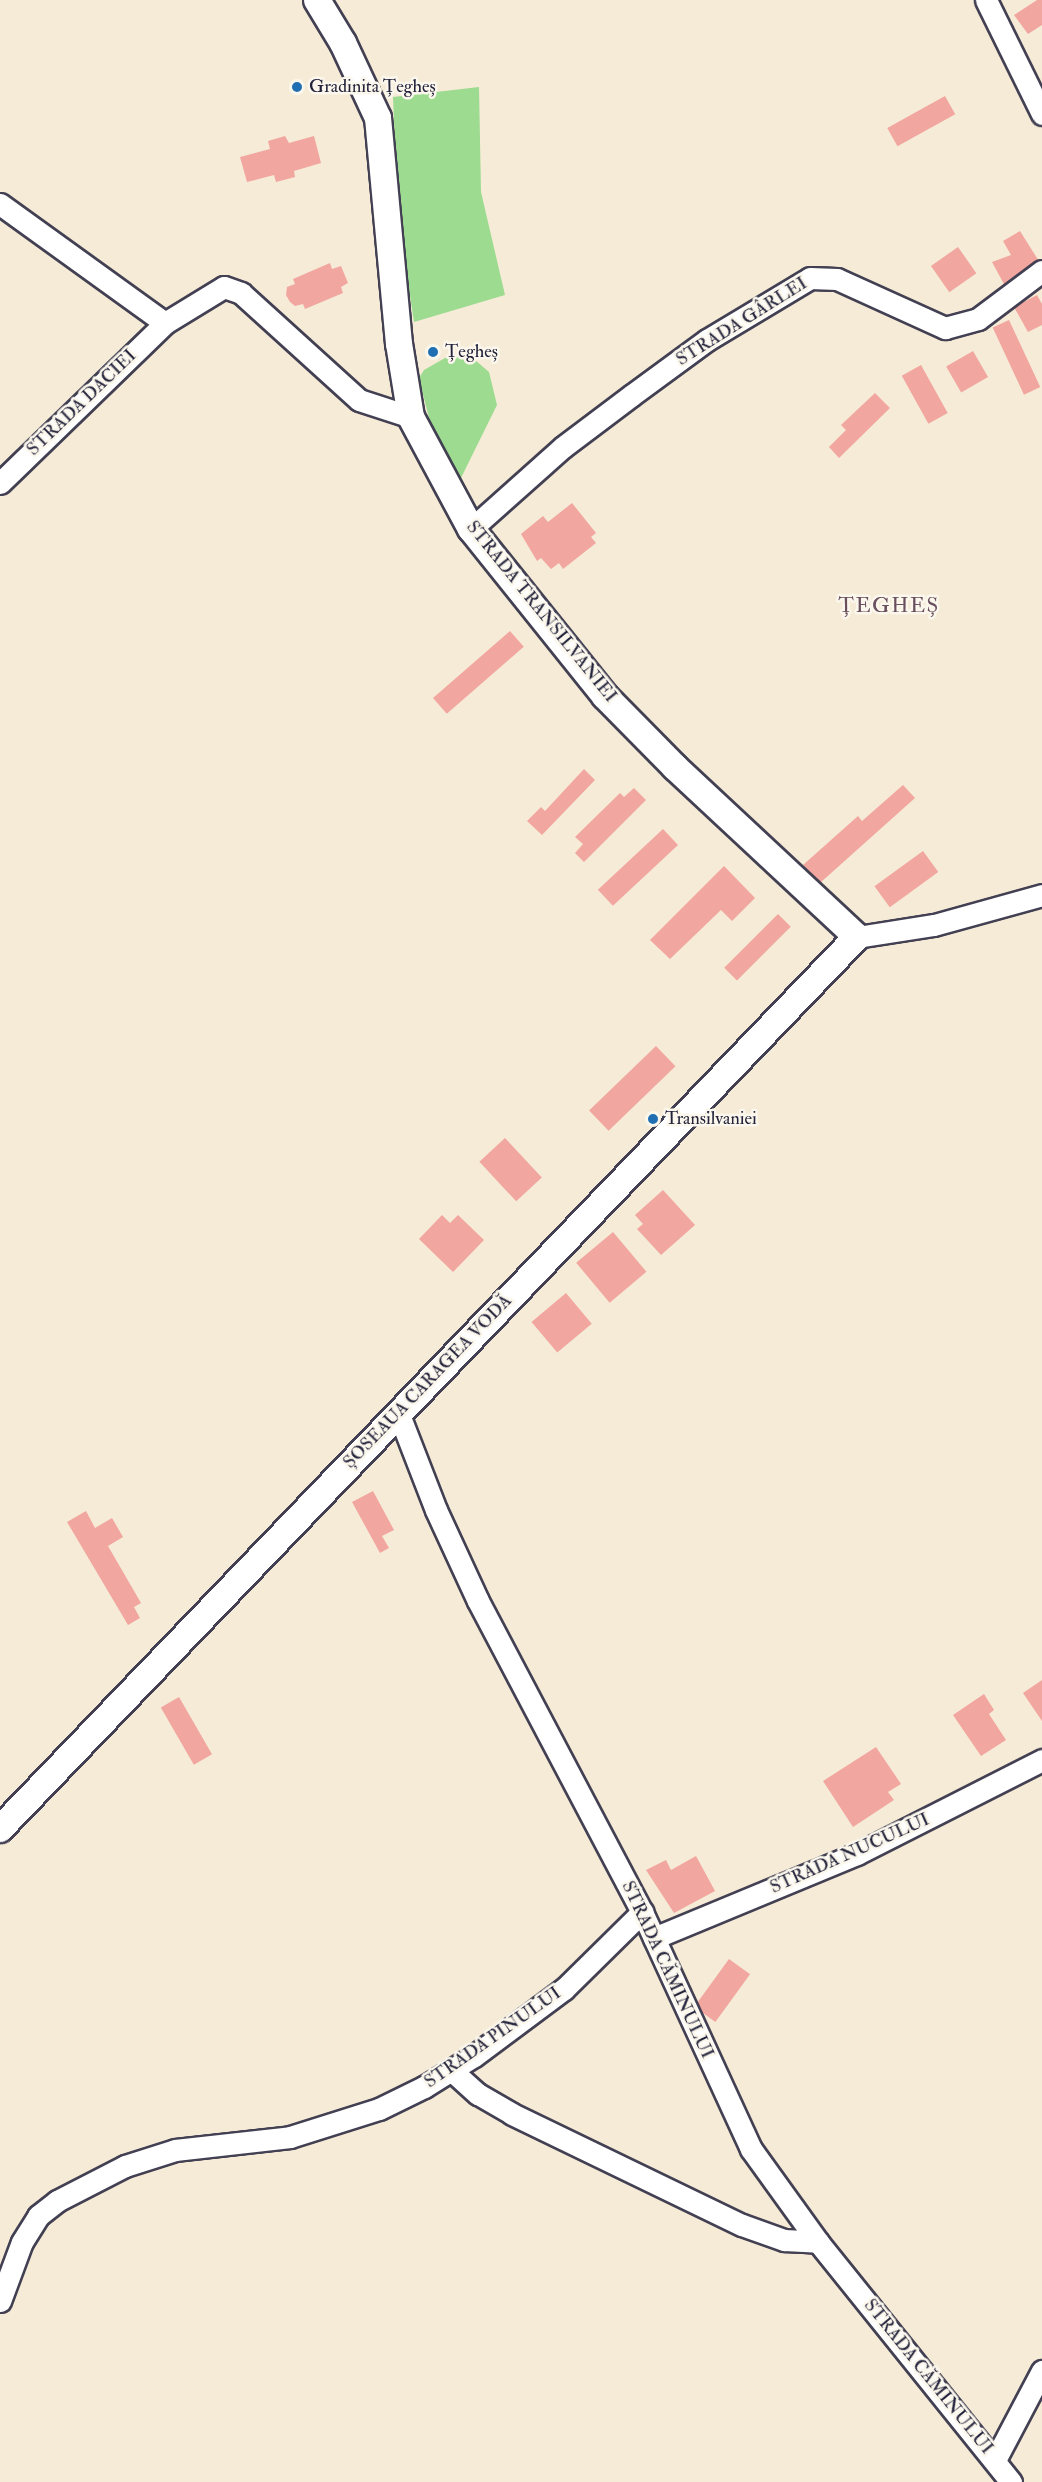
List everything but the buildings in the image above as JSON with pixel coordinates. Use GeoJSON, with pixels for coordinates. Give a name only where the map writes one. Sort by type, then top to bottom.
{"type":"FeatureCollection","features":[{"type":"Feature","properties":{"kind":"street","name":"STRADA TRANSILVANIEI"},"geometry":{"type":"LineString","coordinates":[[317,0],[348,52],[378,118],[399,344],[411,417],[471,529],[605,696],[675,767],[857,937]]}},
{"type":"Feature","properties":{"kind":"street"},"geometry":{"type":"LineString","coordinates":[[986,0],[1042,114]]}},
{"type":"Feature","properties":{"kind":"street"},"geometry":{"type":"LineString","coordinates":[[0,204],[165,323]]}},
{"type":"Feature","properties":{"kind":"street","name":"STRADA GÂRLEI"},"geometry":{"type":"LineString","coordinates":[[471,529],[563,447],[632,395],[707,340],[810,278],[837,279],[945,328],[978,319],[1042,271]]}},
{"type":"Feature","properties":{"kind":"street","name":"STRADA DACIEI"},"geometry":{"type":"LineString","coordinates":[[0,483],[165,323],[212,292],[224,287],[241,293],[359,400],[411,417]]}},
{"type":"Feature","properties":{"kind":"street"},"geometry":{"type":"LineString","coordinates":[[857,937],[934,926],[1042,895]]}},
{"type":"Feature","properties":{"kind":"street","name":"ȘOSEAUA CARAGEA VODĂ"},"geometry":{"type":"LineString","coordinates":[[0,1829],[398,1412],[857,937]]}},
{"type":"Feature","properties":{"kind":"street","name":"STRADA CĂMINULUI"},"geometry":{"type":"LineString","coordinates":[[398,1412],[436,1510],[478,1601],[642,1912],[751,2149],[818,2242],[1011,2482]]}},
{"type":"Feature","properties":{"kind":"street","name":"STRADA NUCULUI"},"geometry":{"type":"LineString","coordinates":[[654,1938],[857,1854],[1042,1760]]}},
{"type":"Feature","properties":{"kind":"street","name":"STRADA PINULUI"},"geometry":{"type":"LineString","coordinates":[[0,2301],[22,2242],[38,2216],[57,2201],[115,2171],[175,2150],[255,2143],[328,2126],[379,2109],[452,2070],[564,1989],[642,1912]]}},
{"type":"Feature","properties":{"kind":"street"},"geometry":{"type":"LineString","coordinates":[[452,2070],[478,2094],[512,2114],[742,2225],[784,2240],[818,2242]]}},
{"type":"Feature","properties":{"kind":"street"},"geometry":{"type":"LineString","coordinates":[[995,2460],[1042,2371]]}},
{"type":"Feature","properties":{"kind":"green space"},"geometry":{"type":"Polygon","coordinates":[[[479,87],[481,192],[505,295],[414,322],[398,216],[393,97],[479,87]]]}},
{"type":"Feature","properties":{"kind":"green space"},"geometry":{"type":"Polygon","coordinates":[[[460,355],[475,360],[489,372],[497,405],[457,486],[435,442],[419,378],[424,370],[445,358],[460,355]]]}},
{"type":"Feature","properties":{"kind":"place","name":"Gradinita Țegheș"},"geometry":{"type":"Point","coordinates":[297,87]}},
{"type":"Feature","properties":{"kind":"place","name":"Țegheș"},"geometry":{"type":"Point","coordinates":[433,352]}},
{"type":"Feature","properties":{"kind":"place","name":"Transilvaniei"},"geometry":{"type":"Point","coordinates":[653,1119]}},
{"type":"Feature","properties":{"kind":"district","name":"ȚEGHEȘ"},"geometry":{"type":"Point","coordinates":[889,606]}}]}
